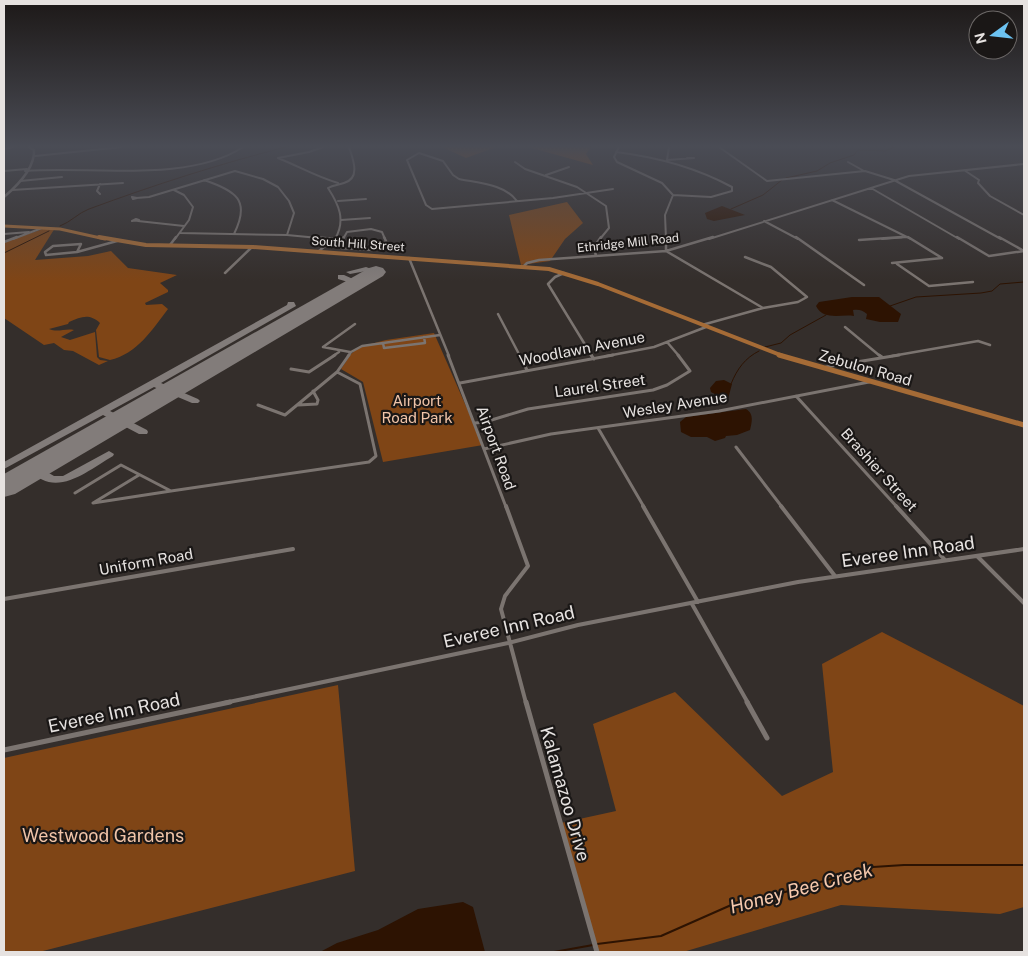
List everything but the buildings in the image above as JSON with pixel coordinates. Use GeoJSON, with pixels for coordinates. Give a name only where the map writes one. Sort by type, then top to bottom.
{"type":"FeatureCollection","features":[{"type":"Feature","properties":{"kind":"main road","name":"South Hill Street"},"geometry":{"type":"LineString","coordinates":[[4,226],[44,227],[117,242],[253,247],[524,266],[565,273],[704,326]]}},
{"type":"Feature","properties":{"kind":"main road","name":"Zebulon Road"},"geometry":{"type":"LineString","coordinates":[[704,326],[761,349],[822,368],[1024,425]]}},
{"type":"Feature","properties":{"kind":"street"},"geometry":{"type":"LineString","coordinates":[[136,198],[149,197],[168,192]]}},
{"type":"Feature","properties":{"kind":"street"},"geometry":{"type":"LineString","coordinates":[[170,245],[189,220],[193,207],[184,195],[177,192]]}},
{"type":"Feature","properties":{"kind":"street"},"geometry":{"type":"LineString","coordinates":[[230,192],[242,203],[243,215],[234,234]]}},
{"type":"Feature","properties":{"kind":"street"},"geometry":{"type":"LineString","coordinates":[[282,192],[289,201],[294,213],[287,236]]}},
{"type":"Feature","properties":{"kind":"street"},"geometry":{"type":"LineString","coordinates":[[319,251],[335,239],[341,220],[338,201],[331,192]]}},
{"type":"Feature","properties":{"kind":"street"},"geometry":{"type":"LineString","coordinates":[[420,192],[429,208],[517,201],[596,192]]}},
{"type":"Feature","properties":{"kind":"street"},"geometry":{"type":"LineString","coordinates":[[507,192],[512,194],[517,201]]}},
{"type":"Feature","properties":{"kind":"street"},"geometry":{"type":"LineString","coordinates":[[670,192],[673,195],[725,195],[732,192]]}},
{"type":"Feature","properties":{"kind":"street","name":"Ethridge Mill Road"},"geometry":{"type":"LineString","coordinates":[[524,266],[527,263],[539,260],[666,251],[859,192]]}},
{"type":"Feature","properties":{"kind":"street"},"geometry":{"type":"LineString","coordinates":[[876,192],[989,256],[1024,251]]}},
{"type":"Feature","properties":{"kind":"street"},"geometry":{"type":"LineString","coordinates":[[915,192],[1024,251]]}},
{"type":"Feature","properties":{"kind":"street"},"geometry":{"type":"LineString","coordinates":[[986,192],[991,197],[1024,215]]}},
{"type":"Feature","properties":{"kind":"street"},"geometry":{"type":"LineString","coordinates":[[587,193],[606,206],[610,224],[608,232],[594,243],[593,251],[596,256]]}},
{"type":"Feature","properties":{"kind":"street"},"geometry":{"type":"LineString","coordinates":[[673,195],[665,216],[666,251],[763,308]]}},
{"type":"Feature","properties":{"kind":"street"},"geometry":{"type":"LineString","coordinates":[[338,201],[366,199]]}},
{"type":"Feature","properties":{"kind":"street"},"geometry":{"type":"LineString","coordinates":[[832,200],[914,240],[942,258],[892,264]]}},
{"type":"Feature","properties":{"kind":"street"},"geometry":{"type":"LineString","coordinates":[[341,220],[370,218]]}},
{"type":"Feature","properties":{"kind":"street"},"geometry":{"type":"LineString","coordinates":[[138,221],[184,226]]}},
{"type":"Feature","properties":{"kind":"street"},"geometry":{"type":"LineString","coordinates":[[764,221],[803,241],[864,285]]}},
{"type":"Feature","properties":{"kind":"street"},"geometry":{"type":"LineString","coordinates":[[4,242],[44,227]]}},
{"type":"Feature","properties":{"kind":"street"},"geometry":{"type":"LineString","coordinates":[[363,254],[374,250],[386,241],[382,232],[371,228],[352,230],[347,232],[343,239],[335,245],[341,248],[367,251]]}},
{"type":"Feature","properties":{"kind":"street"},"geometry":{"type":"LineString","coordinates":[[4,234],[32,232]]}},
{"type":"Feature","properties":{"kind":"street"},"geometry":{"type":"LineString","coordinates":[[180,233],[335,239]]}},
{"type":"Feature","properties":{"kind":"street"},"geometry":{"type":"LineString","coordinates":[[859,240],[908,237]]}},
{"type":"Feature","properties":{"kind":"street"},"geometry":{"type":"LineString","coordinates":[[78,252],[81,244],[53,246],[46,254],[78,252],[117,242]]}},
{"type":"Feature","properties":{"kind":"street"},"geometry":{"type":"LineString","coordinates":[[225,273],[253,247]]}},
{"type":"Feature","properties":{"kind":"street","name":"Woodlawn Avenue"},"geometry":{"type":"LineString","coordinates":[[460,383],[654,347],[704,326],[763,308],[798,302],[807,297],[767,265],[759,260],[745,257]]}},
{"type":"Feature","properties":{"kind":"street","name":"Airport Road"},"geometry":{"type":"LineString","coordinates":[[408,258],[460,383],[528,566],[504,598],[499,608],[508,643]]}},
{"type":"Feature","properties":{"kind":"street"},"geometry":{"type":"LineString","coordinates":[[897,264],[929,286],[973,282]]}},
{"type":"Feature","properties":{"kind":"street"},"geometry":{"type":"LineString","coordinates":[[565,273],[556,277],[548,284],[594,359]]}},
{"type":"Feature","properties":{"kind":"street"},"geometry":{"type":"LineString","coordinates":[[498,314],[527,370]]}},
{"type":"Feature","properties":{"kind":"street"},"geometry":{"type":"LineString","coordinates":[[351,352],[339,352],[324,347],[355,324]]}},
{"type":"Feature","properties":{"kind":"street"},"geometry":{"type":"LineString","coordinates":[[845,326],[882,357]]}},
{"type":"Feature","properties":{"kind":"street"},"geometry":{"type":"LineString","coordinates":[[258,404],[285,415],[337,372],[351,352],[362,346],[440,334]]}},
{"type":"Feature","properties":{"kind":"street"},"geometry":{"type":"LineString","coordinates":[[383,343],[384,348],[425,343],[424,337]]}},
{"type":"Feature","properties":{"kind":"street"},"geometry":{"type":"LineString","coordinates":[[822,368],[978,341],[990,345]]}},
{"type":"Feature","properties":{"kind":"street","name":"Laurel Street"},"geometry":{"type":"LineString","coordinates":[[475,423],[496,420],[528,409],[653,390],[667,386],[690,370],[667,342]]}},
{"type":"Feature","properties":{"kind":"street"},"geometry":{"type":"LineString","coordinates":[[291,369],[309,372],[339,352]]}},
{"type":"Feature","properties":{"kind":"street"},"geometry":{"type":"LineString","coordinates":[[139,475],[93,503],[369,462],[376,456],[360,384],[337,372]]}},
{"type":"Feature","properties":{"kind":"street","name":"Wesley Avenue"},"geometry":{"type":"LineString","coordinates":[[484,449],[551,434],[719,410],[869,382]]}},
{"type":"Feature","properties":{"kind":"street"},"geometry":{"type":"LineString","coordinates":[[297,404],[317,404],[318,400],[313,391]]}},
{"type":"Feature","properties":{"kind":"street","name":"Brashier Street"},"geometry":{"type":"LineString","coordinates":[[796,395],[945,560]]}},
{"type":"Feature","properties":{"kind":"street"},"geometry":{"type":"LineString","coordinates":[[598,428],[698,602]]}},
{"type":"Feature","properties":{"kind":"street"},"geometry":{"type":"LineString","coordinates":[[736,447],[834,576]]}},
{"type":"Feature","properties":{"kind":"street"},"geometry":{"type":"LineString","coordinates":[[75,493],[121,465],[171,491]]}},
{"type":"Feature","properties":{"kind":"street","name":"Uniform Road"},"geometry":{"type":"LineString","coordinates":[[4,599],[293,549]]}},
{"type":"Feature","properties":{"kind":"street","name":"Everee Inn Road"},"geometry":{"type":"LineString","coordinates":[[4,750],[508,643],[578,625],[834,576],[1024,549]]}},
{"type":"Feature","properties":{"kind":"street"},"geometry":{"type":"LineString","coordinates":[[976,556],[1024,603]]}},
{"type":"Feature","properties":{"kind":"street"},"geometry":{"type":"LineString","coordinates":[[692,604],[766,738]]}},
{"type":"Feature","properties":{"kind":"street","name":"Kalamazoo Drive"},"geometry":{"type":"LineString","coordinates":[[508,643],[597,952]]}},
{"type":"Feature","properties":{"kind":"green space"},"geometry":{"type":"Polygon","coordinates":[[[567,202],[583,223],[565,239],[550,261],[521,265],[509,215],[567,202]]]}},
{"type":"Feature","properties":{"kind":"green space"},"geometry":{"type":"Polygon","coordinates":[[[46,228],[55,228],[35,260],[88,256],[111,251],[128,268],[177,275],[160,283],[168,292],[145,303],[146,305],[162,304],[168,309],[136,347],[120,357],[110,360],[99,357],[96,330],[100,323],[89,317],[81,317],[68,324],[49,329],[55,331],[74,330],[61,337],[70,340],[95,332],[97,357],[100,360],[108,361],[99,365],[73,351],[64,350],[54,343],[44,345],[4,318],[4,242],[46,228]]]}},
{"type":"Feature","properties":{"kind":"green space","name":"Airport Road Park"},"geometry":{"type":"Polygon","coordinates":[[[434,333],[483,445],[383,462],[363,382],[341,369],[351,354],[359,347],[386,340],[434,333]]]}},
{"type":"Feature","properties":{"kind":"green space"},"geometry":{"type":"Polygon","coordinates":[[[882,632],[1024,706],[1024,907],[1000,914],[841,905],[683,952],[595,952],[561,823],[616,811],[593,724],[675,692],[782,796],[833,772],[822,664],[882,632]]]}},
{"type":"Feature","properties":{"kind":"green space","name":"Westwood Gardens"},"geometry":{"type":"Polygon","coordinates":[[[338,685],[355,871],[39,952],[4,952],[4,758],[338,685]]]}},
{"type":"Feature","properties":{"kind":"shaded area"},"geometry":{"type":"Polygon","coordinates":[[[722,206],[745,215],[714,221],[707,219],[705,213],[722,206]]]}},
{"type":"Feature","properties":{"kind":"shaded area"},"geometry":{"type":"Polygon","coordinates":[[[852,297],[879,297],[901,314],[898,322],[880,322],[866,319],[867,314],[859,310],[853,310],[854,316],[833,316],[823,314],[816,306],[819,302],[852,297]]]}},
{"type":"Feature","properties":{"kind":"shaded area"},"geometry":{"type":"Polygon","coordinates":[[[724,380],[732,384],[728,399],[724,399],[711,392],[710,388],[716,381],[724,380]]]}},
{"type":"Feature","properties":{"kind":"shaded area"},"geometry":{"type":"Polygon","coordinates":[[[746,409],[751,415],[750,430],[737,435],[726,436],[715,441],[707,437],[691,437],[681,432],[680,422],[686,417],[746,409]]]}},
{"type":"Feature","properties":{"kind":"shaded area"},"geometry":{"type":"Polygon","coordinates":[[[463,902],[473,907],[485,952],[320,952],[337,943],[378,930],[418,909],[463,902]]]}},
{"type":"Feature","properties":{"kind":"waterway"},"geometry":{"type":"LineString","coordinates":[[60,226],[85,211],[139,192]]}},
{"type":"Feature","properties":{"kind":"waterway"},"geometry":{"type":"LineString","coordinates":[[731,209],[767,192]]}},
{"type":"Feature","properties":{"kind":"waterway"},"geometry":{"type":"LineString","coordinates":[[4,253],[49,231]]}},
{"type":"Feature","properties":{"kind":"waterway"},"geometry":{"type":"LineString","coordinates":[[890,306],[916,297],[981,293],[992,291],[1000,284],[1024,282]]}},
{"type":"Feature","properties":{"kind":"waterway"},"geometry":{"type":"LineString","coordinates":[[765,347],[781,343],[790,335],[826,315]]}},
{"type":"Feature","properties":{"kind":"waterway"},"geometry":{"type":"LineString","coordinates":[[731,384],[742,364],[759,351]]}},
{"type":"Feature","properties":{"kind":"waterway","name":"Honey Bee Creek"},"geometry":{"type":"LineString","coordinates":[[597,944],[661,936],[738,902],[778,894],[873,867],[904,865],[1024,865]]}},
{"type":"Feature","properties":{"kind":"waterway","name":"Honey Bee Creek"},"geometry":{"type":"LineString","coordinates":[[554,952],[593,945]]}},
{"type":"Feature","properties":{"kind":"taxiway"},"geometry":{"type":"LineString","coordinates":[[350,272],[366,269],[376,272]]}},
{"type":"Feature","properties":{"kind":"taxiway"},"geometry":{"type":"LineString","coordinates":[[341,277],[358,283]]}},
{"type":"Feature","properties":{"kind":"taxiway"},"geometry":{"type":"LineString","coordinates":[[153,383],[292,306],[291,304]]}},
{"type":"Feature","properties":{"kind":"taxiway"},"geometry":{"type":"LineString","coordinates":[[103,411],[153,383]]}},
{"type":"Feature","properties":{"kind":"taxiway"},"geometry":{"type":"LineString","coordinates":[[153,383],[195,401]]}},
{"type":"Feature","properties":{"kind":"taxiway"},"geometry":{"type":"LineString","coordinates":[[4,466],[103,411]]}},
{"type":"Feature","properties":{"kind":"taxiway"},"geometry":{"type":"LineString","coordinates":[[103,411],[143,432]]}},
{"type":"Feature","properties":{"kind":"taxiway"},"geometry":{"type":"LineString","coordinates":[[35,469],[52,480],[65,479],[109,454]]}},
{"type":"Feature","properties":{"kind":"runway"},"geometry":{"type":"LineString","coordinates":[[4,487],[376,272]]}}]}
